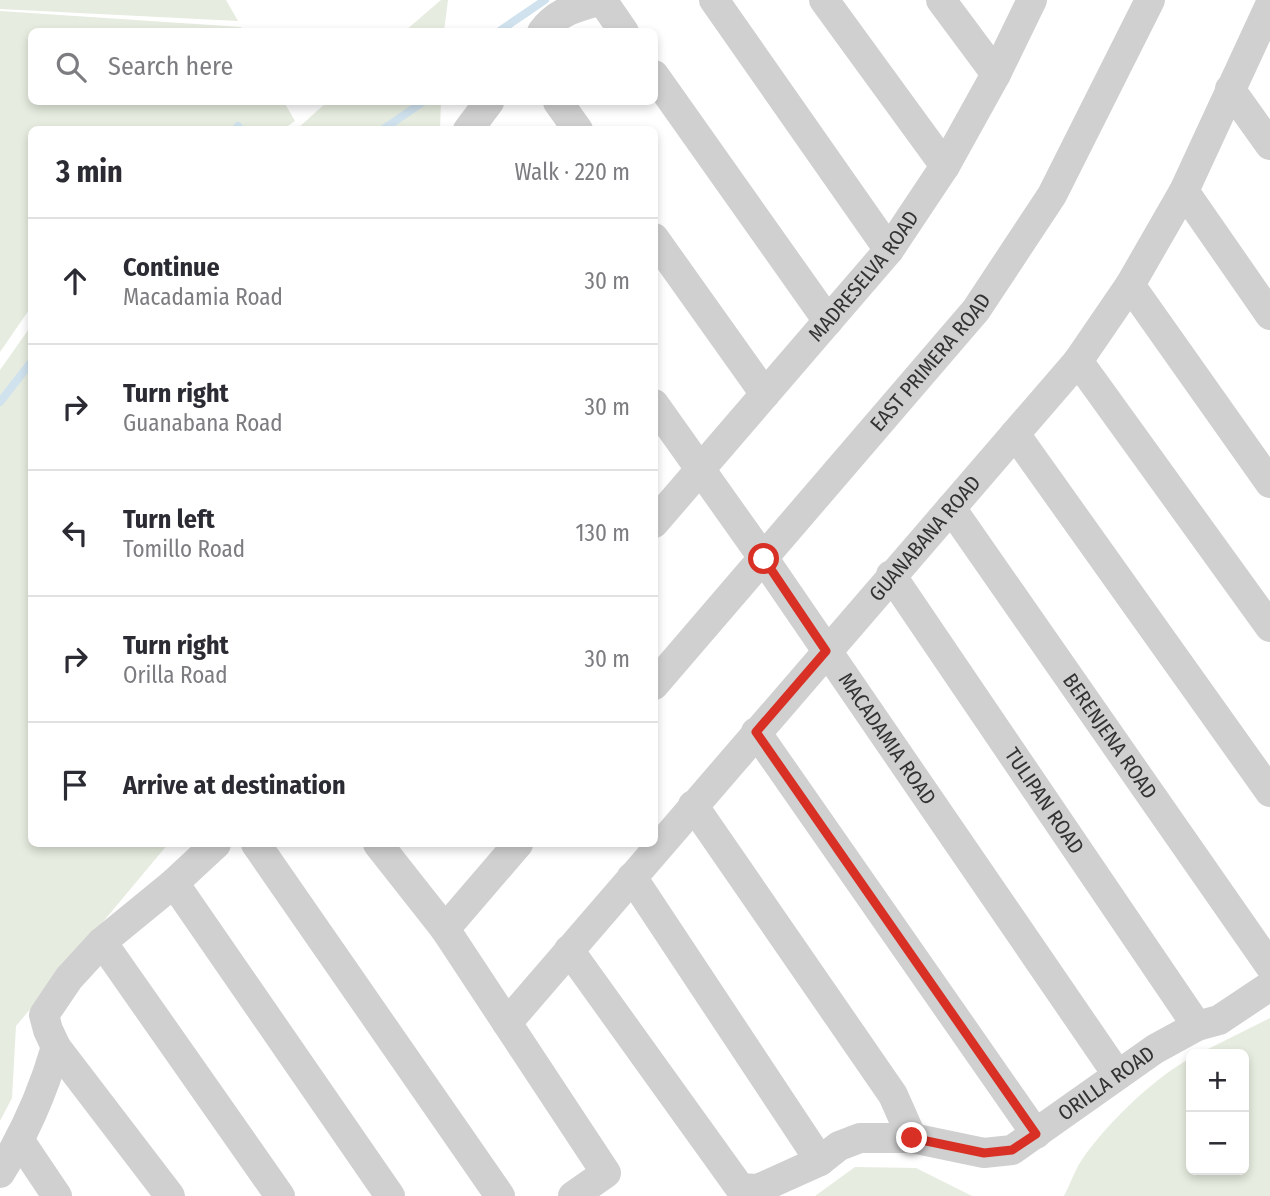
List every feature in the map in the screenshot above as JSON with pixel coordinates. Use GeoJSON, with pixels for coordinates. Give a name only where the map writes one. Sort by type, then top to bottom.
{"type":"FeatureCollection","features":[{"type":"Feature","properties":{"kind":"street"},"geometry":{"type":"LineString","coordinates":[[545,28],[552,19],[602,0],[621,28]]}},
{"type":"Feature","properties":{"kind":"street"},"geometry":{"type":"LineString","coordinates":[[714,0],[889,250]]}},
{"type":"Feature","properties":{"kind":"street"},"geometry":{"type":"LineString","coordinates":[[824,0],[945,166]]}},
{"type":"Feature","properties":{"kind":"street"},"geometry":{"type":"LineString","coordinates":[[941,0],[996,74]]}},
{"type":"Feature","properties":{"kind":"street","name":"MADRESELVA ROAD"},"geometry":{"type":"LineString","coordinates":[[658,518],[889,250],[945,166],[996,74],[1032,0]]}},
{"type":"Feature","properties":{"kind":"street","name":"EAST PRIMERA ROAD"},"geometry":{"type":"LineString","coordinates":[[658,680],[976,310],[1052,194],[1150,0]]}},
{"type":"Feature","properties":{"kind":"street","name":"GUANABANA ROAD"},"geometry":{"type":"LineString","coordinates":[[658,846],[1078,361],[1130,285],[1184,191],[1270,5]]}},
{"type":"Feature","properties":{"kind":"street"},"geometry":{"type":"LineString","coordinates":[[658,81],[828,321]]}},
{"type":"Feature","properties":{"kind":"street"},"geometry":{"type":"LineString","coordinates":[[1230,89],[1270,145]]}},
{"type":"Feature","properties":{"kind":"street"},"geometry":{"type":"LineString","coordinates":[[471,126],[487,105]]}},
{"type":"Feature","properties":{"kind":"street"},"geometry":{"type":"LineString","coordinates":[[560,105],[575,126]]}},
{"type":"Feature","properties":{"kind":"street"},"geometry":{"type":"LineString","coordinates":[[1184,191],[1270,315]]}},
{"type":"Feature","properties":{"kind":"street"},"geometry":{"type":"LineString","coordinates":[[658,244],[765,394]]}},
{"type":"Feature","properties":{"kind":"street"},"geometry":{"type":"LineString","coordinates":[[1130,285],[1270,483]]}},
{"type":"Feature","properties":{"kind":"street"},"geometry":{"type":"LineString","coordinates":[[1078,361],[1270,627]]}},
{"type":"Feature","properties":{"kind":"street","name":"MACADAMIA ROAD"},"geometry":{"type":"LineString","coordinates":[[658,410],[764,559],[1117,1074]]}},
{"type":"Feature","properties":{"kind":"street"},"geometry":{"type":"LineString","coordinates":[[1015,434],[1270,792]]}},
{"type":"Feature","properties":{"kind":"street","name":"BERENJENA ROAD"},"geometry":{"type":"LineString","coordinates":[[951,508],[1270,965]]}},
{"type":"Feature","properties":{"kind":"street","name":"TULIPAN ROAD"},"geometry":{"type":"LineString","coordinates":[[891,575],[1197,1026]]}},
{"type":"Feature","properties":{"kind":"street"},"geometry":{"type":"LineString","coordinates":[[756,732],[1036,1134]]}},
{"type":"Feature","properties":{"kind":"street"},"geometry":{"type":"LineString","coordinates":[[693,805],[894,1095],[912,1138]]}},
{"type":"Feature","properties":{"kind":"street"},"geometry":{"type":"LineString","coordinates":[[170,1196],[56,1047],[44,1015],[69,978],[102,942],[213,847]]}},
{"type":"Feature","properties":{"kind":"street"},"geometry":{"type":"LineString","coordinates":[[259,847],[500,1196]]}},
{"type":"Feature","properties":{"kind":"street"},"geometry":{"type":"LineString","coordinates":[[380,847],[445,929],[606,1173],[573,1196]]}},
{"type":"Feature","properties":{"kind":"street"},"geometry":{"type":"LineString","coordinates":[[445,929],[515,847]]}},
{"type":"Feature","properties":{"kind":"street","name":"GUANABANA ROAD"},"geometry":{"type":"LineString","coordinates":[[507,1023],[657,847]]}},
{"type":"Feature","properties":{"kind":"street"},"geometry":{"type":"LineString","coordinates":[[632,877],[820,1161]]}},
{"type":"Feature","properties":{"kind":"street"},"geometry":{"type":"LineString","coordinates":[[174,883],[390,1196]]}},
{"type":"Feature","properties":{"kind":"street"},"geometry":{"type":"LineString","coordinates":[[102,942],[280,1196]]}},
{"type":"Feature","properties":{"kind":"street","name":"ORILLA ROAD"},"geometry":{"type":"LineString","coordinates":[[569,950],[740,1188],[758,1189],[820,1161],[839,1146],[860,1138],[912,1138],[984,1153],[1012,1150],[1155,1049],[1197,1026],[1219,1020],[1270,986]]}},
{"type":"Feature","properties":{"kind":"street"},"geometry":{"type":"LineString","coordinates":[[0,1174],[20,1142],[43,1090],[56,1047]]}},
{"type":"Feature","properties":{"kind":"street"},"geometry":{"type":"LineString","coordinates":[[20,1142],[57,1196]]}},
{"type":"Feature","properties":{"kind":"shaded area"},"geometry":{"type":"Polygon","coordinates":[[[0,0],[226,0],[238,21],[0,9],[0,0]]]}},
{"type":"Feature","properties":{"kind":"shaded area"},"geometry":{"type":"Polygon","coordinates":[[[441,0],[448,0],[444,28],[408,28],[441,0]]]}},
{"type":"Feature","properties":{"kind":"shaded area"},"geometry":{"type":"Polygon","coordinates":[[[0,11],[241,27],[28,28],[28,105],[286,105],[295,121],[288,126],[28,126],[28,311],[0,352],[0,11]]]}},
{"type":"Feature","properties":{"kind":"shaded area"},"geometry":{"type":"Polygon","coordinates":[[[324,105],[441,105],[440,126],[300,126],[324,105]]]}},
{"type":"Feature","properties":{"kind":"shaded area"},"geometry":{"type":"Polygon","coordinates":[[[28,330],[28,847],[165,847],[16,1026],[12,1098],[0,1121],[0,370],[28,330]]]}},
{"type":"Feature","properties":{"kind":"shaded area"},"geometry":{"type":"Polygon","coordinates":[[[1270,1018],[1270,1196],[1064,1196],[1087,1152],[1113,1121],[1145,1091],[1186,1061],[1186,1175],[1249,1175],[1249,1049],[1208,1049],[1270,1018]]]}},
{"type":"Feature","properties":{"kind":"shaded area"},"geometry":{"type":"Polygon","coordinates":[[[855,1167],[916,1168],[972,1196],[815,1196],[855,1167]]]}},
{"type":"Feature","properties":{"kind":"waterway"},"geometry":{"type":"LineString","coordinates":[[504,28],[545,0]]}},
{"type":"Feature","properties":{"kind":"waterway"},"geometry":{"type":"LineString","coordinates":[[388,126],[419,105]]}},
{"type":"Feature","properties":{"kind":"waterway"},"geometry":{"type":"LineString","coordinates":[[0,402],[28,366]]}},
{"type":"Feature","properties":{"kind":"route"},"geometry":{"type":"LineString","coordinates":[[764,559],[826,651],[756,732],[1036,1134],[1012,1150],[984,1153],[912,1138]]}}]}
